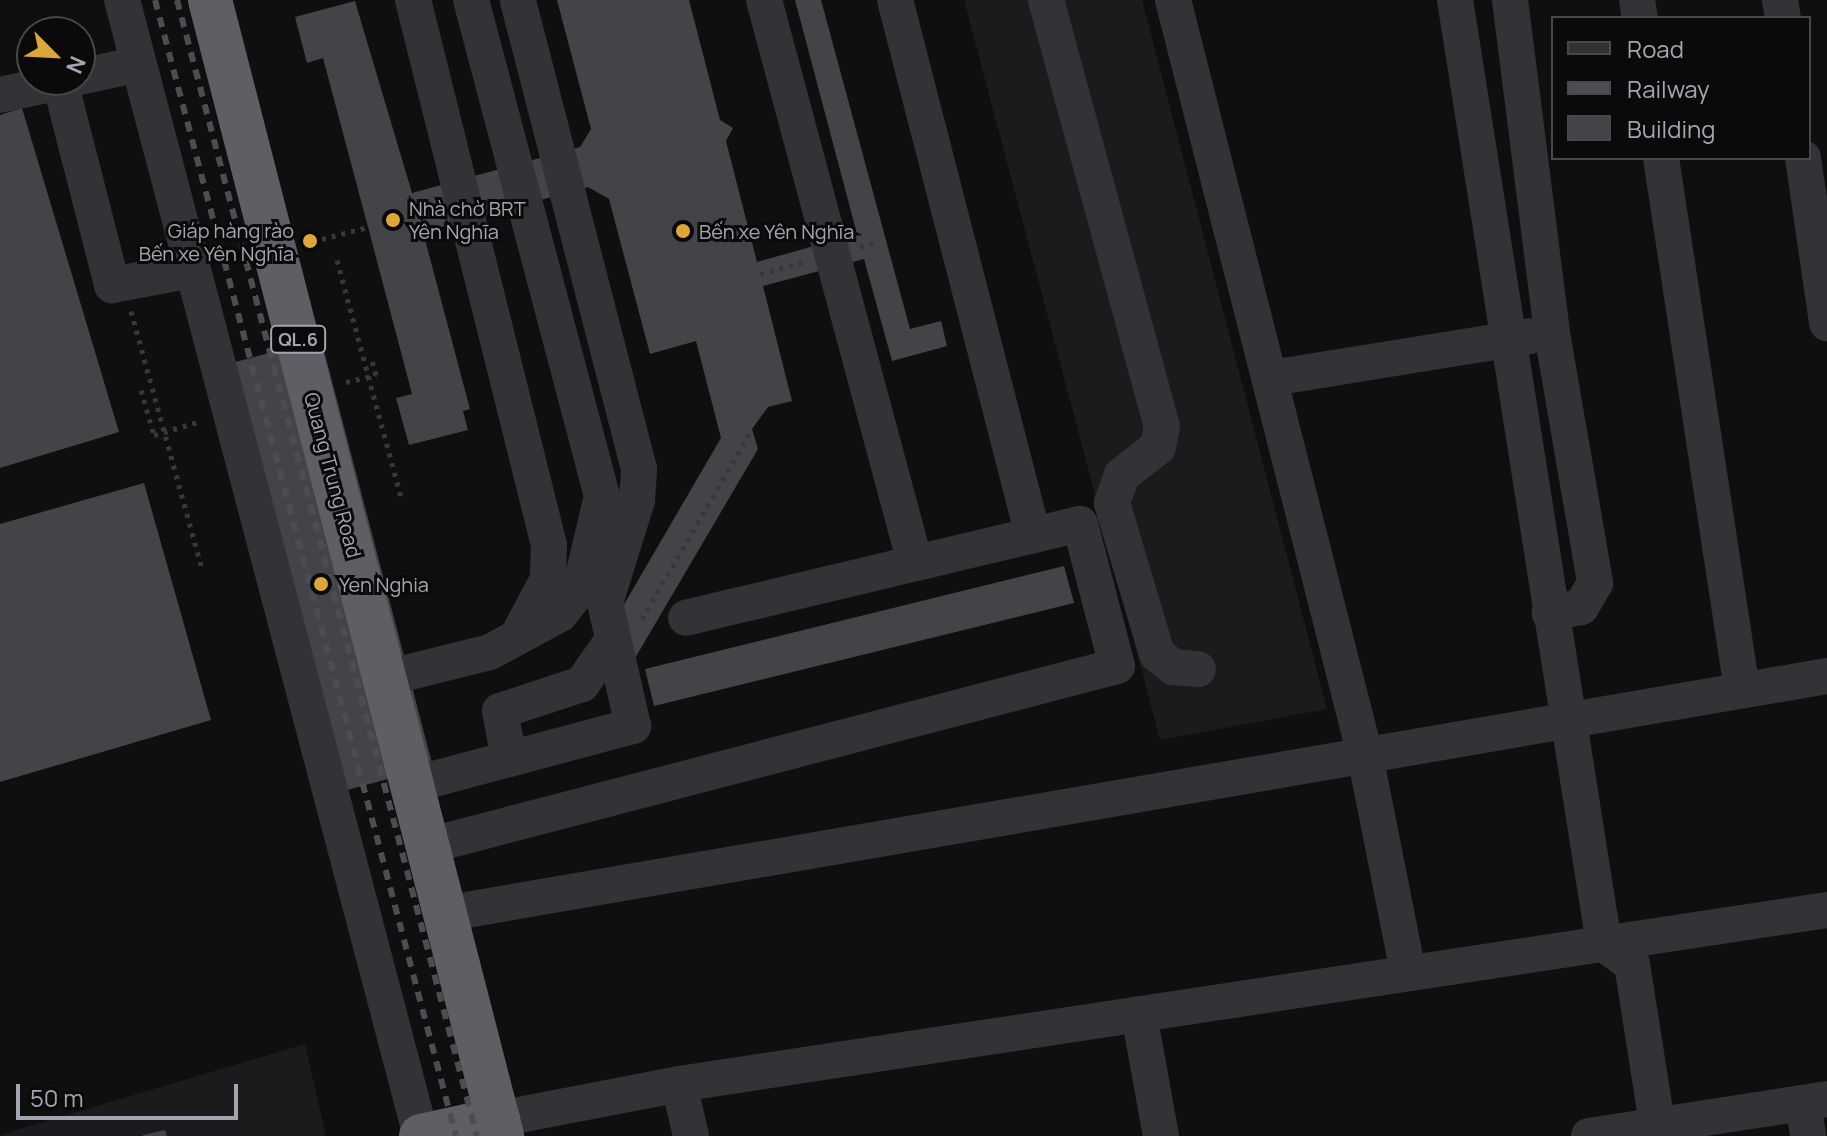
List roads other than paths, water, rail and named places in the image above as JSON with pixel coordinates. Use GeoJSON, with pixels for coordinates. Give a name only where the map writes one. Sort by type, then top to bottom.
{"type":"FeatureCollection","features":[{"type":"Feature","properties":{"kind":"highway","name":"Quang Trung Road"},"geometry":{"type":"LineString","coordinates":[[210,0],[449,913],[500,1128]]}},
{"type":"Feature","properties":{"kind":"highway"},"geometry":{"type":"LineString","coordinates":[[421,1136],[500,1128]]}},
{"type":"Feature","properties":{"kind":"street"},"geometry":{"type":"LineString","coordinates":[[122,0],[421,1136]]}},
{"type":"Feature","properties":{"kind":"street"},"geometry":{"type":"LineString","coordinates":[[413,0],[549,545],[537,610],[515,640]]}},
{"type":"Feature","properties":{"kind":"street"},"geometry":{"type":"LineString","coordinates":[[386,678],[515,640],[560,614],[580,589],[602,496],[471,0]]}},
{"type":"Feature","properties":{"kind":"street"},"geometry":{"type":"LineString","coordinates":[[415,784],[633,726],[625,634],[605,603],[637,500],[639,469],[518,0]]}},
{"type":"Feature","properties":{"kind":"street"},"geometry":{"type":"LineString","coordinates":[[764,0],[915,563]]}},
{"type":"Feature","properties":{"kind":"street"},"geometry":{"type":"LineString","coordinates":[[895,0],[1033,535]]}},
{"type":"Feature","properties":{"kind":"street"},"geometry":{"type":"LineString","coordinates":[[1046,0],[1162,426],[1158,447],[1122,475],[1112,503],[1157,654],[1173,667],[1198,669]]}},
{"type":"Feature","properties":{"kind":"street"},"geometry":{"type":"LineString","coordinates":[[1173,0],[1272,378],[1365,755],[1408,973]]}},
{"type":"Feature","properties":{"kind":"street"},"geometry":{"type":"LineString","coordinates":[[1455,0],[1566,720],[1604,944],[1632,964],[1658,1130]]}},
{"type":"Feature","properties":{"kind":"street"},"geometry":{"type":"LineString","coordinates":[[1510,0],[1552,333],[1595,583],[1581,607],[1550,613]]}},
{"type":"Feature","properties":{"kind":"street"},"geometry":{"type":"LineString","coordinates":[[96,74],[139,64]]}},
{"type":"Feature","properties":{"kind":"street"},"geometry":{"type":"LineString","coordinates":[[72,96],[112,285],[193,270]]}},
{"type":"Feature","properties":{"kind":"street"},"geometry":{"type":"LineString","coordinates":[[1661,160],[1742,690]]}},
{"type":"Feature","properties":{"kind":"street"},"geometry":{"type":"LineString","coordinates":[[1803,160],[1827,323]]}},
{"type":"Feature","properties":{"kind":"street"},"geometry":{"type":"LineString","coordinates":[[1272,378],[1552,333]]}},
{"type":"Feature","properties":{"kind":"street"},"geometry":{"type":"LineString","coordinates":[[431,845],[1117,666],[1080,524],[686,618]]}},
{"type":"Feature","properties":{"kind":"street"},"geometry":{"type":"LineString","coordinates":[[509,759],[500,711],[582,684],[625,634]]}},
{"type":"Feature","properties":{"kind":"street"},"geometry":{"type":"LineString","coordinates":[[449,913],[1827,676]]}},
{"type":"Feature","properties":{"kind":"street"},"geometry":{"type":"LineString","coordinates":[[500,1128],[679,1084],[1827,910]]}},
{"type":"Feature","properties":{"kind":"street"},"geometry":{"type":"LineString","coordinates":[[1139,1014],[1161,1136]]}},
{"type":"Feature","properties":{"kind":"street"},"geometry":{"type":"LineString","coordinates":[[679,1084],[691,1136]]}},
{"type":"Feature","properties":{"kind":"street"},"geometry":{"type":"LineString","coordinates":[[1589,1136],[1813,1113]]}},
{"type":"Feature","properties":{"kind":"railway"},"geometry":{"type":"LineString","coordinates":[[155,0],[456,1136]]}},
{"type":"Feature","properties":{"kind":"railway"},"geometry":{"type":"LineString","coordinates":[[177,0],[477,1136]]}},
{"type":"Feature","properties":{"kind":"place","name":"Nhà chờ BRT Yên Nghĩa"},"geometry":{"type":"Point","coordinates":[393,220]}},
{"type":"Feature","properties":{"kind":"place","name":"Bến xe Yên Nghĩa"},"geometry":{"type":"Point","coordinates":[683,231]}},
{"type":"Feature","properties":{"kind":"place","name":"Giáp hàng rào Bến xe Yên Nghĩa"},"geometry":{"type":"Point","coordinates":[310,241]}},
{"type":"Feature","properties":{"kind":"place","name":"Yen Nghia"},"geometry":{"type":"Point","coordinates":[321,584]}}]}
